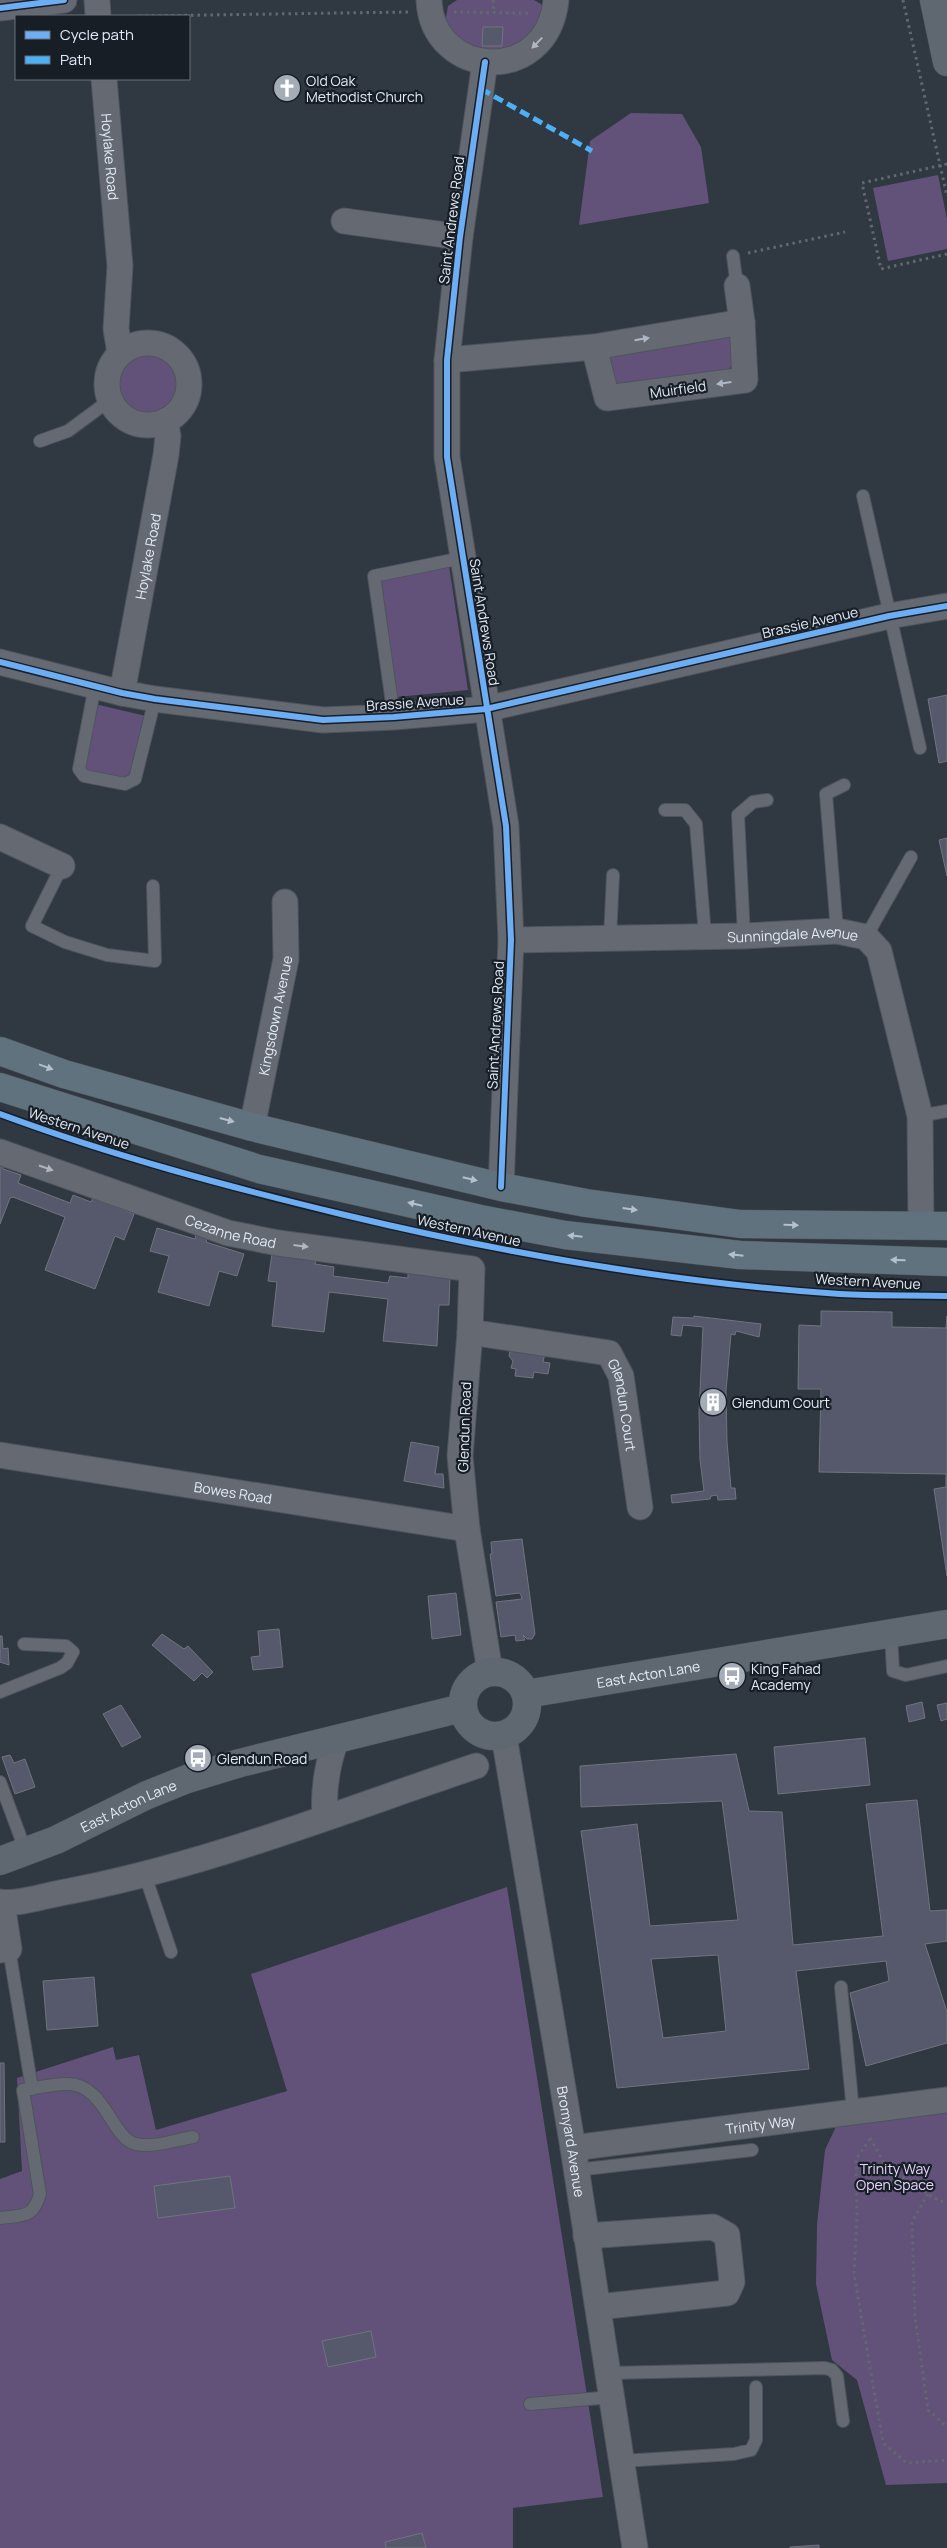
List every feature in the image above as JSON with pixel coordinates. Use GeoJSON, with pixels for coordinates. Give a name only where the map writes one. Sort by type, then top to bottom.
{"type":"FeatureCollection","features":[{"type":"Feature","properties":{"kind":"highway"},"geometry":{"type":"LineString","coordinates":[[0,1051],[64,1074],[252,1127],[501,1187],[586,1203],[740,1224],[934,1226]]}},
{"type":"Feature","properties":{"kind":"highway","name":"Western Avenue"},"geometry":{"type":"LineString","coordinates":[[0,1087],[260,1169],[565,1235],[740,1255],[947,1262]]}},
{"type":"Feature","properties":{"kind":"street"},"geometry":{"type":"LineString","coordinates":[[0,8],[64,0]]}},
{"type":"Feature","properties":{"kind":"street"},"geometry":{"type":"LineString","coordinates":[[97,0],[98,15]]}},
{"type":"Feature","properties":{"kind":"street"},"geometry":{"type":"LineString","coordinates":[[934,0],[947,62]]}},
{"type":"Feature","properties":{"kind":"street"},"geometry":{"type":"LineString","coordinates":[[429,8],[434,25],[442,38],[457,51],[485,62],[502,62],[517,57],[538,43],[549,28],[547,7]]}},
{"type":"Feature","properties":{"kind":"street","name":"Saint Andrews Road"},"geometry":{"type":"LineString","coordinates":[[485,62],[460,237],[446,360],[446,457],[506,826],[511,940],[501,1187]]}},
{"type":"Feature","properties":{"kind":"street","name":"Hoylake Road"},"geometry":{"type":"LineString","coordinates":[[104,80],[120,266],[116,329],[120,353]]}},
{"type":"Feature","properties":{"kind":"street"},"geometry":{"type":"LineString","coordinates":[[344,221],[460,237]]}},
{"type":"Feature","properties":{"kind":"street","name":"Muirfield"},"geometry":{"type":"LineString","coordinates":[[594,347],[607,398],[745,380],[742,322],[737,286]]}},
{"type":"Feature","properties":{"kind":"street"},"geometry":{"type":"LineString","coordinates":[[446,360],[594,347],[742,322]]}},
{"type":"Feature","properties":{"kind":"street"},"geometry":{"type":"LineString","coordinates":[[146,342],[160,344],[172,350],[182,361],[188,381],[185,401],[177,413],[165,421],[146,424],[127,419],[117,411],[110,400],[107,388],[108,375],[112,363],[120,353],[132,346],[146,342]]}},
{"type":"Feature","properties":{"kind":"street","name":"Hoylake Road"},"geometry":{"type":"LineString","coordinates":[[122,693],[166,455],[168,436],[165,421]]}},
{"type":"Feature","properties":{"kind":"street","name":"Brassie Avenue"},"geometry":{"type":"LineString","coordinates":[[0,662],[122,693],[156,699],[323,720],[394,717],[486,709],[889,616],[947,606]]}},
{"type":"Feature","properties":{"kind":"street"},"geometry":{"type":"LineString","coordinates":[[0,837],[62,866]]}},
{"type":"Feature","properties":{"kind":"street","name":"Kingsdown Avenue"},"geometry":{"type":"LineString","coordinates":[[252,1127],[286,959],[285,902]]}},
{"type":"Feature","properties":{"kind":"street","name":"Sunningdale Avenue"},"geometry":{"type":"LineString","coordinates":[[511,940],[705,935],[744,936],[837,931],[866,937],[879,951],[920,1116],[934,1226]]}},
{"type":"Feature","properties":{"kind":"street","name":"Cezanne Road"},"geometry":{"type":"LineString","coordinates":[[0,1152],[228,1233],[278,1243],[472,1269]]}},
{"type":"Feature","properties":{"kind":"street","name":"Glendun Road"},"geometry":{"type":"LineString","coordinates":[[472,1269],[470,1332],[460,1456],[467,1529],[490,1672]]}},
{"type":"Feature","properties":{"kind":"street","name":"Glendun Court"},"geometry":{"type":"LineString","coordinates":[[470,1332],[608,1353],[621,1376],[640,1507]]}},
{"type":"Feature","properties":{"kind":"street","name":"Bowes Road"},"geometry":{"type":"LineString","coordinates":[[0,1455],[467,1529]]}},
{"type":"Feature","properties":{"kind":"street","name":"East Acton Lane"},"geometry":{"type":"LineString","coordinates":[[526,1694],[947,1624]]}},
{"type":"Feature","properties":{"kind":"street"},"geometry":{"type":"LineString","coordinates":[[490,1672],[508,1674],[522,1686],[526,1694],[526,1715],[521,1724],[504,1736],[482,1734],[472,1728],[462,1708],[463,1698],[469,1685],[480,1675],[490,1672]]}},
{"type":"Feature","properties":{"kind":"street","name":"East Acton Lane"},"geometry":{"type":"LineString","coordinates":[[0,1861],[56,1840],[147,1795],[187,1779],[240,1762],[462,1708]]}},
{"type":"Feature","properties":{"kind":"street","name":"Bromyard Avenue"},"geometry":{"type":"LineString","coordinates":[[504,1736],[598,2307],[635,2548]]}},
{"type":"Feature","properties":{"kind":"street"},"geometry":{"type":"LineString","coordinates":[[325,1817],[324,1801],[328,1763],[336,1740]]}},
{"type":"Feature","properties":{"kind":"street"},"geometry":{"type":"LineString","coordinates":[[5,1950],[1,1902],[107,1884],[145,1874],[325,1817],[476,1766]]}},
{"type":"Feature","properties":{"kind":"street","name":"Trinity Way"},"geometry":{"type":"LineString","coordinates":[[574,2159],[854,2111],[947,2100]]}},
{"type":"Feature","properties":{"kind":"street"},"geometry":{"type":"LineString","coordinates":[[586,2236],[714,2226],[727,2235],[732,2282],[728,2293],[598,2307]]}},
{"type":"Feature","properties":{"kind":"lane"},"geometry":{"type":"LineString","coordinates":[[733,256],[737,286]]}},
{"type":"Feature","properties":{"kind":"lane"},"geometry":{"type":"LineString","coordinates":[[40,441],[68,430],[110,400]]}},
{"type":"Feature","properties":{"kind":"lane"},"geometry":{"type":"LineString","coordinates":[[863,496],[920,748]]}},
{"type":"Feature","properties":{"kind":"lane"},"geometry":{"type":"LineString","coordinates":[[394,717],[374,576],[462,558]]}},
{"type":"Feature","properties":{"kind":"lane"},"geometry":{"type":"LineString","coordinates":[[95,686],[79,768],[84,776],[125,784],[135,779],[156,699]]}},
{"type":"Feature","properties":{"kind":"lane"},"geometry":{"type":"LineString","coordinates":[[837,931],[826,794],[844,785]]}},
{"type":"Feature","properties":{"kind":"lane"},"geometry":{"type":"LineString","coordinates":[[744,936],[738,815],[753,802],[767,800]]}},
{"type":"Feature","properties":{"kind":"lane"},"geometry":{"type":"LineString","coordinates":[[665,810],[685,810],[696,824],[705,935]]}},
{"type":"Feature","properties":{"kind":"lane"},"geometry":{"type":"LineString","coordinates":[[866,937],[911,857]]}},
{"type":"Feature","properties":{"kind":"lane"},"geometry":{"type":"LineString","coordinates":[[62,866],[32,926],[65,942],[107,955],[155,960],[153,886]]}},
{"type":"Feature","properties":{"kind":"lane"},"geometry":{"type":"LineString","coordinates":[[610,938],[613,875]]}},
{"type":"Feature","properties":{"kind":"lane"},"geometry":{"type":"LineString","coordinates":[[920,1116],[947,1111]]}},
{"type":"Feature","properties":{"kind":"lane"},"geometry":{"type":"LineString","coordinates":[[891,1634],[894,1671],[906,1676],[947,1666]]}},
{"type":"Feature","properties":{"kind":"lane"},"geometry":{"type":"LineString","coordinates":[[0,1692],[60,1668],[67,1662],[73,1652],[66,1646],[24,1644]]}},
{"type":"Feature","properties":{"kind":"lane"},"geometry":{"type":"LineString","coordinates":[[0,1782],[26,1852]]}},
{"type":"Feature","properties":{"kind":"lane"},"geometry":{"type":"LineString","coordinates":[[145,1874],[171,1952]]}},
{"type":"Feature","properties":{"kind":"lane"},"geometry":{"type":"LineString","coordinates":[[5,1950],[32,2089]]}},
{"type":"Feature","properties":{"kind":"lane"},"geometry":{"type":"LineString","coordinates":[[841,1987],[854,2111]]}},
{"type":"Feature","properties":{"kind":"lane"},"geometry":{"type":"LineString","coordinates":[[0,2218],[28,2215],[36,2207],[40,2194],[23,2090],[71,2084],[87,2090],[103,2104],[124,2135],[134,2144],[146,2145],[193,2137]]}},
{"type":"Feature","properties":{"kind":"lane"},"geometry":{"type":"LineString","coordinates":[[574,2159],[752,2150]]}},
{"type":"Feature","properties":{"kind":"lane"},"geometry":{"type":"LineString","coordinates":[[608,2373],[825,2368],[832,2370],[837,2376],[843,2421]]}},
{"type":"Feature","properties":{"kind":"lane"},"geometry":{"type":"LineString","coordinates":[[622,2461],[734,2454],[751,2450],[756,2440],[756,2387]]}},
{"type":"Feature","properties":{"kind":"lane"},"geometry":{"type":"LineString","coordinates":[[530,2404],[612,2398]]}},
{"type":"Feature","properties":{"kind":"path"},"geometry":{"type":"LineString","coordinates":[[493,0],[494,12]]}},
{"type":"Feature","properties":{"kind":"path"},"geometry":{"type":"LineString","coordinates":[[903,0],[947,196]]}},
{"type":"Feature","properties":{"kind":"path"},"geometry":{"type":"LineString","coordinates":[[175,15],[429,8],[494,12],[547,7]]}},
{"type":"Feature","properties":{"kind":"path"},"geometry":{"type":"LineString","coordinates":[[947,164],[862,183],[881,269],[947,254]]}},
{"type":"Feature","properties":{"kind":"path"},"geometry":{"type":"LineString","coordinates":[[942,173],[947,172]]}},
{"type":"Feature","properties":{"kind":"path"},"geometry":{"type":"LineString","coordinates":[[866,227],[872,226]]}},
{"type":"Feature","properties":{"kind":"path"},"geometry":{"type":"LineString","coordinates":[[733,256],[845,232]]}},
{"type":"Feature","properties":{"kind":"path"},"geometry":{"type":"LineString","coordinates":[[854,2111],[886,2166],[939,2201],[947,2202]]}},
{"type":"Feature","properties":{"kind":"path"},"geometry":{"type":"LineString","coordinates":[[870,2139],[856,2159],[857,2216],[854,2274],[883,2443],[907,2463],[947,2460]]}},
{"type":"Feature","properties":{"kind":"path"},"geometry":{"type":"LineString","coordinates":[[928,2194],[912,2222],[915,2316],[928,2410],[947,2427]]}},
{"type":"Feature","properties":{"kind":"green space"},"geometry":{"type":"Polygon","coordinates":[[[457,0],[534,0],[541,4],[545,12],[534,35],[498,54],[465,47],[445,23],[448,6],[457,0]]]}},
{"type":"Feature","properties":{"kind":"green space"},"geometry":{"type":"Polygon","coordinates":[[[631,113],[682,114],[701,147],[709,203],[579,225],[590,141],[631,113]]]}},
{"type":"Feature","properties":{"kind":"green space"},"geometry":{"type":"Polygon","coordinates":[[[938,175],[947,219],[947,249],[888,261],[873,188],[938,175]]]}},
{"type":"Feature","properties":{"kind":"green space"},"geometry":{"type":"Polygon","coordinates":[[[732,334],[731,367],[724,373],[613,387],[601,352],[732,334]]]}},
{"type":"Feature","properties":{"kind":"green space"},"geometry":{"type":"Polygon","coordinates":[[[147,351],[159,354],[170,360],[176,371],[179,383],[176,395],[170,406],[159,412],[147,415],[135,412],[124,406],[118,395],[115,383],[118,371],[124,360],[135,354],[147,351]]]}},
{"type":"Feature","properties":{"kind":"green space"},"geometry":{"type":"Polygon","coordinates":[[[449,566],[468,690],[397,697],[380,578],[449,566]]]}},
{"type":"Feature","properties":{"kind":"green space"},"geometry":{"type":"Polygon","coordinates":[[[95,704],[146,716],[128,779],[86,771],[83,767],[95,704]]]}},
{"type":"Feature","properties":{"kind":"green space"},"geometry":{"type":"Polygon","coordinates":[[[507,1887],[603,2497],[513,2508],[513,2548],[0,2548],[0,2179],[22,2171],[17,2078],[113,2047],[116,2060],[139,2055],[156,2130],[287,2091],[251,1974],[507,1887]]]}},
{"type":"Feature","properties":{"kind":"green space","name":"Trinity Way Open Space"},"geometry":{"type":"Polygon","coordinates":[[[947,2105],[947,2483],[886,2485],[857,2380],[832,2360],[816,2284],[817,2224],[825,2150],[839,2120],[947,2105]]]}},
{"type":"Feature","properties":{"kind":"building"},"geometry":{"type":"Polygon","coordinates":[[[483,27],[503,27],[502,46],[482,46],[483,27]]]}},
{"type":"Feature","properties":{"kind":"building"},"geometry":{"type":"Polygon","coordinates":[[[947,695],[947,761],[939,763],[928,699],[947,695]]]}},
{"type":"Feature","properties":{"kind":"building"},"geometry":{"type":"Polygon","coordinates":[[[947,838],[947,876],[939,840],[947,838]]]}},
{"type":"Feature","properties":{"kind":"building"},"geometry":{"type":"Polygon","coordinates":[[[0,1163],[4,1165],[3,1169],[21,1175],[18,1183],[70,1203],[73,1195],[91,1202],[93,1198],[134,1214],[124,1240],[115,1236],[95,1289],[45,1270],[65,1217],[13,1197],[10,1198],[0,1224],[0,1163]]]}},
{"type":"Feature","properties":{"kind":"building"},"geometry":{"type":"Polygon","coordinates":[[[157,1228],[195,1239],[196,1235],[207,1238],[206,1242],[244,1254],[237,1276],[219,1271],[209,1306],[158,1292],[169,1256],[150,1251],[157,1228]]]}},
{"type":"Feature","properties":{"kind":"building"},"geometry":{"type":"Polygon","coordinates":[[[272,1254],[316,1260],[315,1264],[334,1267],[333,1276],[388,1283],[390,1276],[408,1278],[408,1272],[450,1277],[449,1305],[439,1305],[437,1346],[383,1341],[388,1299],[329,1292],[324,1332],[272,1326],[277,1282],[268,1281],[272,1254]]]}},
{"type":"Feature","properties":{"kind":"building"},"geometry":{"type":"Polygon","coordinates":[[[821,1311],[892,1312],[892,1327],[946,1328],[947,1316],[947,1576],[934,1489],[946,1487],[946,1474],[819,1472],[821,1389],[798,1389],[799,1325],[821,1326],[821,1311]]]}},
{"type":"Feature","properties":{"kind":"building","name":"Glendum Court"},"geometry":{"type":"Polygon","coordinates":[[[694,1316],[761,1324],[759,1337],[736,1331],[735,1335],[731,1334],[726,1391],[727,1442],[731,1488],[735,1488],[736,1499],[718,1500],[717,1495],[711,1496],[710,1499],[672,1503],[671,1495],[704,1491],[700,1460],[699,1413],[703,1327],[683,1325],[681,1336],[671,1335],[673,1317],[694,1318],[694,1316]]]}},
{"type":"Feature","properties":{"kind":"building"},"geometry":{"type":"Polygon","coordinates":[[[510,1350],[545,1353],[543,1362],[550,1363],[548,1374],[534,1372],[533,1378],[515,1376],[516,1369],[511,1368],[513,1361],[509,1356],[510,1350]]]}},
{"type":"Feature","properties":{"kind":"building"},"geometry":{"type":"Polygon","coordinates":[[[411,1442],[439,1447],[435,1474],[443,1474],[444,1488],[404,1481],[411,1442]]]}},
{"type":"Feature","properties":{"kind":"building"},"geometry":{"type":"Polygon","coordinates":[[[522,1539],[535,1634],[532,1639],[527,1639],[523,1635],[525,1640],[516,1641],[515,1635],[501,1637],[496,1602],[522,1599],[521,1595],[519,1593],[496,1596],[490,1554],[492,1554],[491,1542],[522,1539]]]}},
{"type":"Feature","properties":{"kind":"building"},"geometry":{"type":"Polygon","coordinates":[[[456,1593],[461,1635],[432,1639],[428,1596],[456,1593]]]}},
{"type":"Feature","properties":{"kind":"building"},"geometry":{"type":"Polygon","coordinates":[[[279,1629],[283,1667],[253,1670],[251,1657],[260,1656],[258,1631],[279,1629]]]}},
{"type":"Feature","properties":{"kind":"building"},"geometry":{"type":"Polygon","coordinates":[[[162,1634],[184,1649],[188,1646],[213,1672],[207,1678],[202,1673],[194,1681],[152,1645],[162,1634]]]}},
{"type":"Feature","properties":{"kind":"building"},"geometry":{"type":"Polygon","coordinates":[[[0,1636],[2,1636],[3,1649],[8,1648],[9,1665],[0,1662],[0,1636]]]}},
{"type":"Feature","properties":{"kind":"building"},"geometry":{"type":"Polygon","coordinates":[[[922,1702],[925,1718],[909,1722],[906,1706],[922,1702]]]}},
{"type":"Feature","properties":{"kind":"building"},"geometry":{"type":"Polygon","coordinates":[[[947,1703],[947,1719],[941,1721],[937,1705],[947,1703]]]}},
{"type":"Feature","properties":{"kind":"building"},"geometry":{"type":"Polygon","coordinates":[[[121,1705],[141,1737],[122,1747],[103,1714],[121,1705]]]}},
{"type":"Feature","properties":{"kind":"building"},"geometry":{"type":"Polygon","coordinates":[[[865,1738],[870,1785],[778,1794],[774,1747],[865,1738]]]}},
{"type":"Feature","properties":{"kind":"building"},"geometry":{"type":"Polygon","coordinates":[[[736,1754],[749,1811],[782,1812],[793,1945],[883,1936],[866,1804],[917,1800],[930,1911],[947,1910],[947,1941],[925,1944],[947,2012],[947,2043],[866,2066],[850,1993],[889,1981],[886,1961],[796,1971],[809,2069],[617,2088],[581,1831],[637,1824],[650,1926],[738,1920],[722,1801],[581,1807],[580,1766],[736,1754]],[[718,1955],[651,1959],[663,2038],[726,2031],[718,1955]]]}},
{"type":"Feature","properties":{"kind":"building"},"geometry":{"type":"Polygon","coordinates":[[[10,1755],[14,1763],[25,1759],[35,1787],[15,1794],[2,1757],[10,1755]]]}},
{"type":"Feature","properties":{"kind":"building"},"geometry":{"type":"Polygon","coordinates":[[[94,1977],[98,2026],[47,2030],[43,1981],[94,1977]]]}},
{"type":"Feature","properties":{"kind":"building"},"geometry":{"type":"Polygon","coordinates":[[[0,2063],[4,2063],[5,2142],[0,2142],[0,2063]]]}},
{"type":"Feature","properties":{"kind":"building"},"geometry":{"type":"Polygon","coordinates":[[[230,2176],[235,2208],[158,2218],[154,2186],[230,2176]]]}},
{"type":"Feature","properties":{"kind":"building"},"geometry":{"type":"Polygon","coordinates":[[[371,2331],[376,2357],[328,2367],[322,2341],[371,2331]]]}},
{"type":"Feature","properties":{"kind":"building"},"geometry":{"type":"Polygon","coordinates":[[[422,2533],[426,2548],[386,2548],[385,2542],[422,2533]]]}},
{"type":"Feature","properties":{"kind":"building"},"geometry":{"type":"Polygon","coordinates":[[[819,2545],[819,2548],[790,2548],[790,2547],[819,2545]]]}},
{"type":"Feature","properties":{"kind":"marked path"},"geometry":{"type":"LineString","coordinates":[[481,89],[592,151]]}},
{"type":"Feature","properties":{"kind":"cycle path"},"geometry":{"type":"LineString","coordinates":[[0,8],[64,0]]}},
{"type":"Feature","properties":{"kind":"cycle path"},"geometry":{"type":"LineString","coordinates":[[485,62],[460,237],[447,360],[447,457],[506,826],[511,940],[501,1187]]}},
{"type":"Feature","properties":{"kind":"cycle path"},"geometry":{"type":"LineString","coordinates":[[0,662],[122,693],[155,699],[323,720],[394,717],[486,709],[889,616],[947,606]]}},
{"type":"Feature","properties":{"kind":"cycle path"},"geometry":{"type":"LineString","coordinates":[[0,1114],[85,1144],[171,1170],[345,1215],[529,1254],[653,1274],[777,1289],[853,1295],[947,1296]]}},
{"type":"Feature","properties":{"kind":"place","name":"Old Oak Methodist Church"},"geometry":{"type":"Point","coordinates":[287,88]}},
{"type":"Feature","properties":{"kind":"place","name":"Glendum Court"},"geometry":{"type":"Point","coordinates":[713,1402]}},
{"type":"Feature","properties":{"kind":"place","name":"King Fahad Academy"},"geometry":{"type":"Point","coordinates":[732,1676]}},
{"type":"Feature","properties":{"kind":"place","name":"Glendun Road"},"geometry":{"type":"Point","coordinates":[198,1758]}}]}
